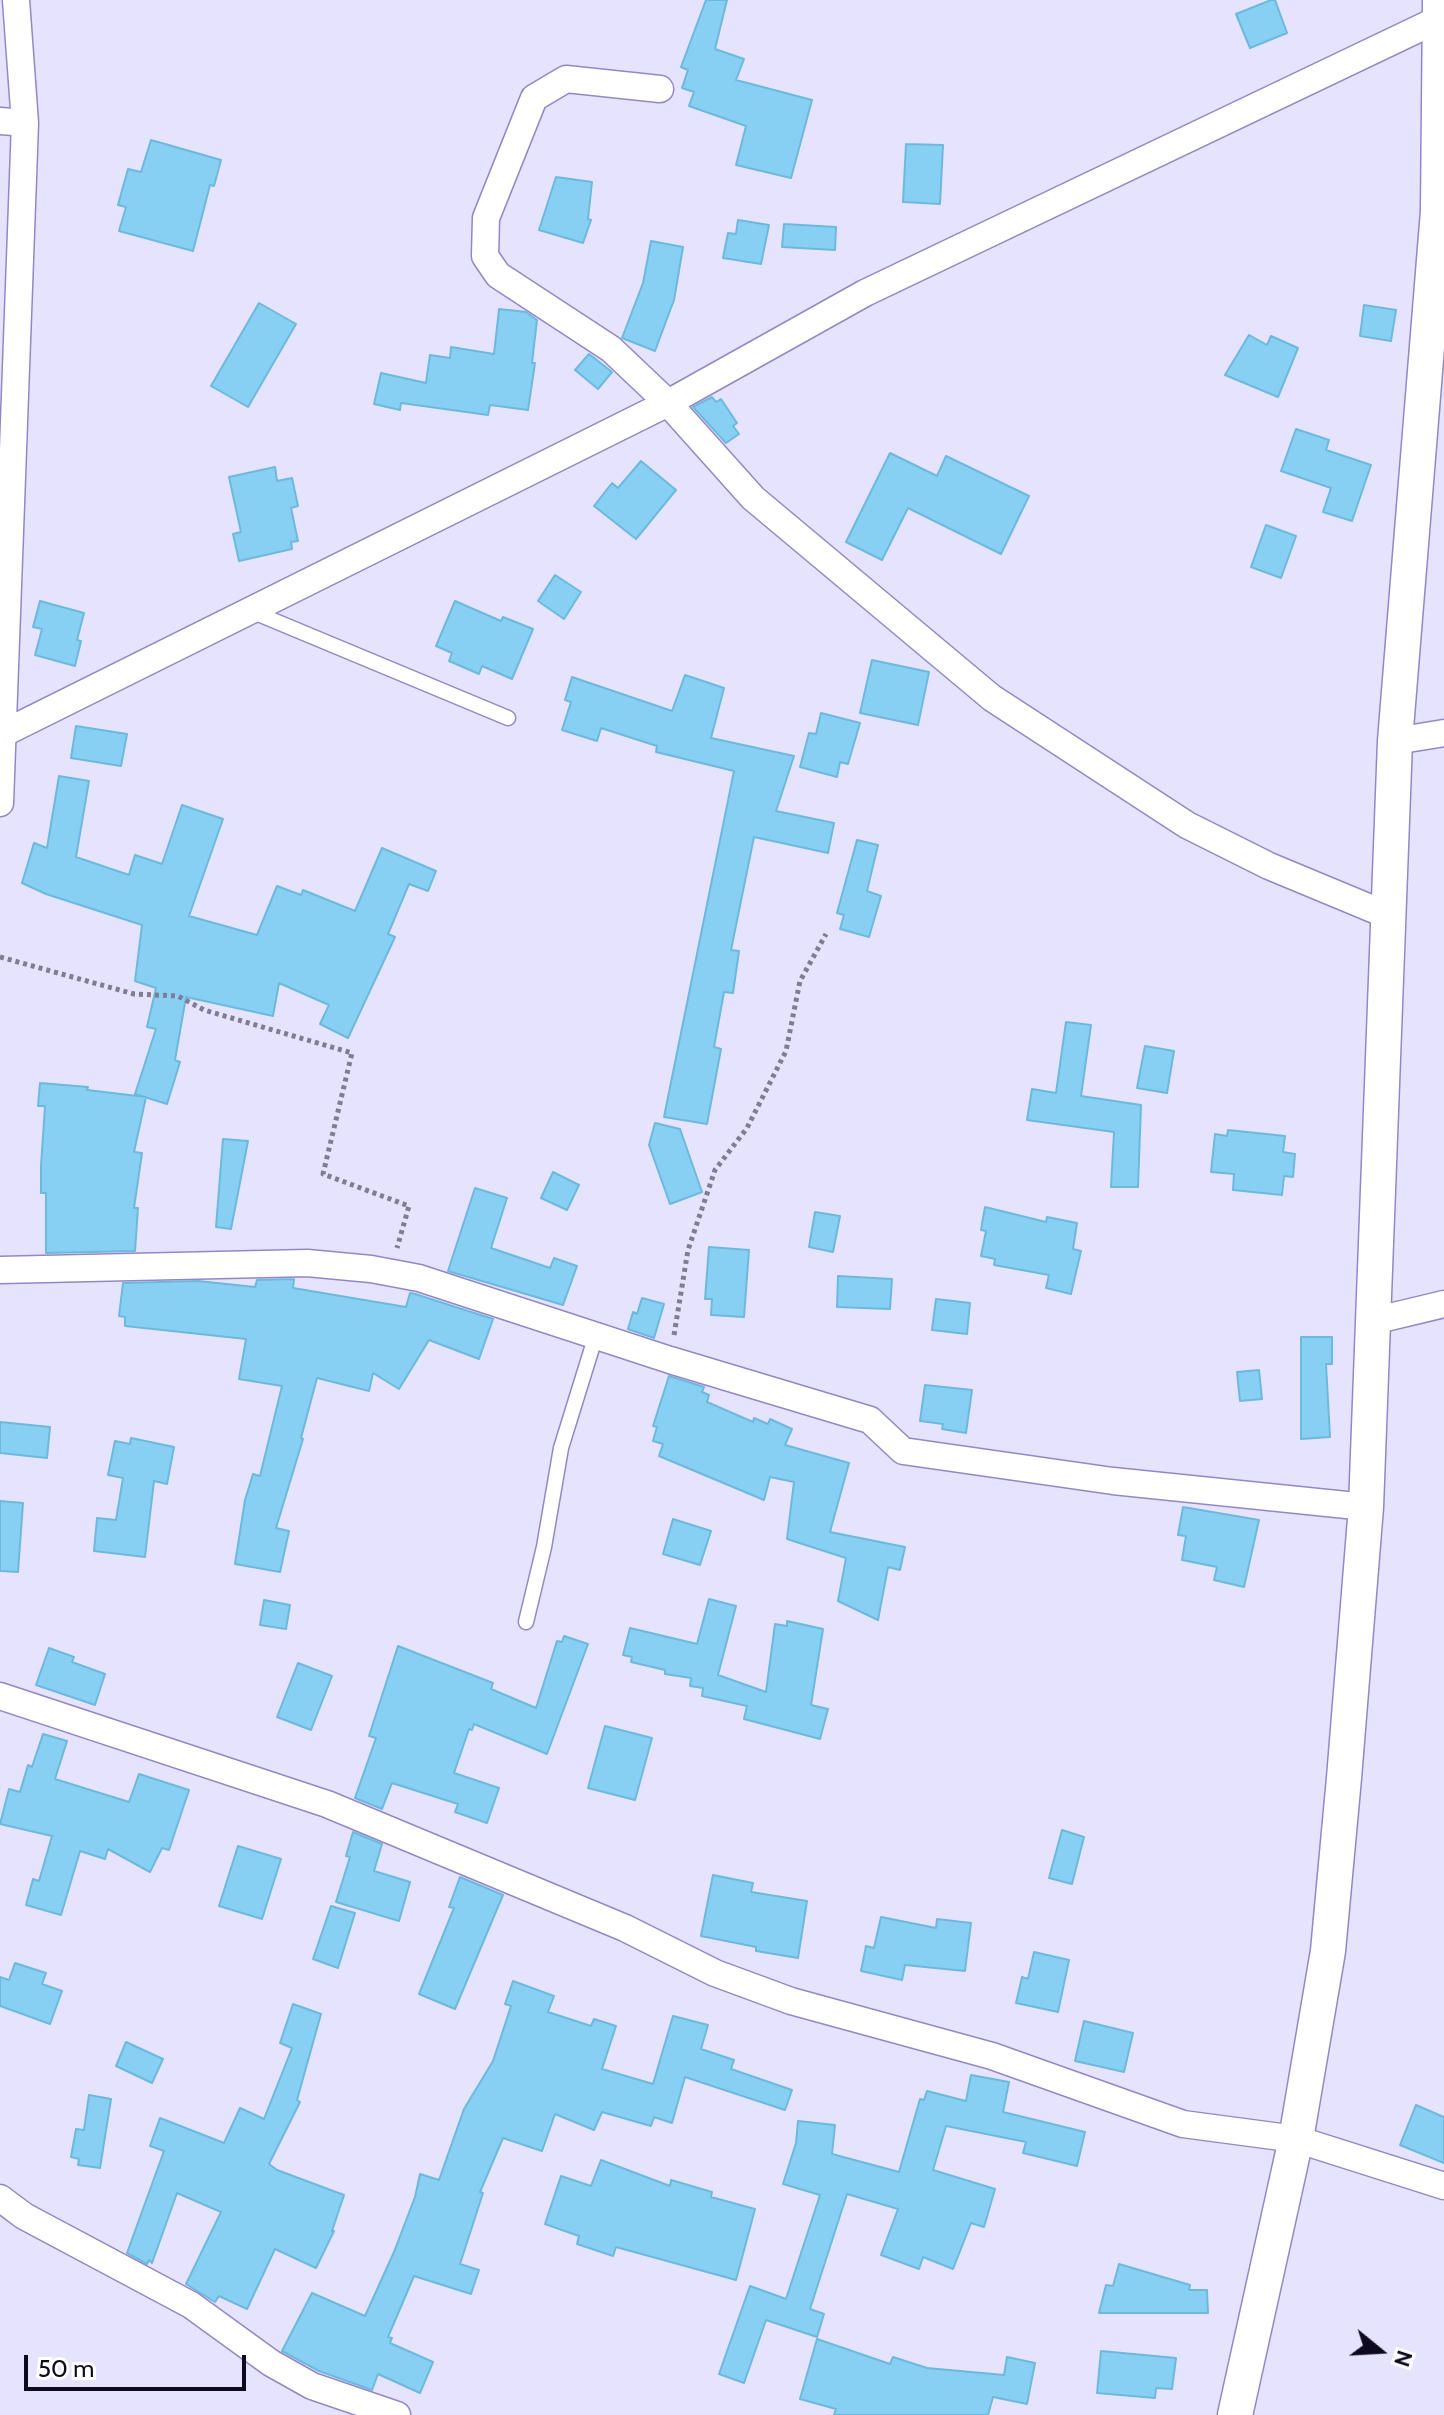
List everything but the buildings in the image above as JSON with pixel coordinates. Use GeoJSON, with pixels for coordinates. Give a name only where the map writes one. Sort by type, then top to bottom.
{"type":"FeatureCollection","features":[{"type":"Feature","properties":{"kind":"street"},"geometry":{"type":"LineString","coordinates":[[0,803],[16,0]]}},
{"type":"Feature","properties":{"kind":"street"},"geometry":{"type":"LineString","coordinates":[[2,734],[668,403],[865,293],[1440,10],[1438,211],[1395,741],[1366,1507],[1328,1951],[1296,2139],[1235,2415]]}},
{"type":"Feature","properties":{"kind":"street"},"geometry":{"type":"LineString","coordinates":[[660,89],[566,79],[534,98],[486,218],[485,256],[498,275],[611,349],[668,403],[753,498],[992,698],[1187,825],[1269,866],[1387,915]]}},
{"type":"Feature","properties":{"kind":"street"},"geometry":{"type":"LineString","coordinates":[[1395,741],[1444,733]]}},
{"type":"Feature","properties":{"kind":"street"},"geometry":{"type":"LineString","coordinates":[[0,1270],[307,1263],[419,1278],[670,1360],[870,1420],[903,1451],[1113,1481],[1366,1507]]}},
{"type":"Feature","properties":{"kind":"street"},"geometry":{"type":"LineString","coordinates":[[1373,1321],[1444,1304]]}},
{"type":"Feature","properties":{"kind":"street"},"geometry":{"type":"LineString","coordinates":[[0,1696],[327,1804],[625,1928],[715,1973],[769,1994],[992,2056],[1183,2124],[1296,2139],[1444,2186]]}},
{"type":"Feature","properties":{"kind":"street"},"geometry":{"type":"LineString","coordinates":[[0,2198],[24,2216],[191,2305],[271,2363],[312,2386],[397,2415]]}},
{"type":"Feature","properties":{"kind":"lane"},"geometry":{"type":"LineString","coordinates":[[251,611],[508,718]]}},
{"type":"Feature","properties":{"kind":"lane"},"geometry":{"type":"LineString","coordinates":[[526,1622],[544,1547],[561,1448],[596,1335]]}},
{"type":"Feature","properties":{"kind":"path"},"geometry":{"type":"LineString","coordinates":[[670,1360],[688,1250],[715,1170],[747,1128],[786,1051],[800,981],[826,934]]}},
{"type":"Feature","properties":{"kind":"path"},"geometry":{"type":"LineString","coordinates":[[0,957],[134,994],[178,996],[204,1010],[352,1053],[323,1174],[409,1206],[389,1273]]}}]}
